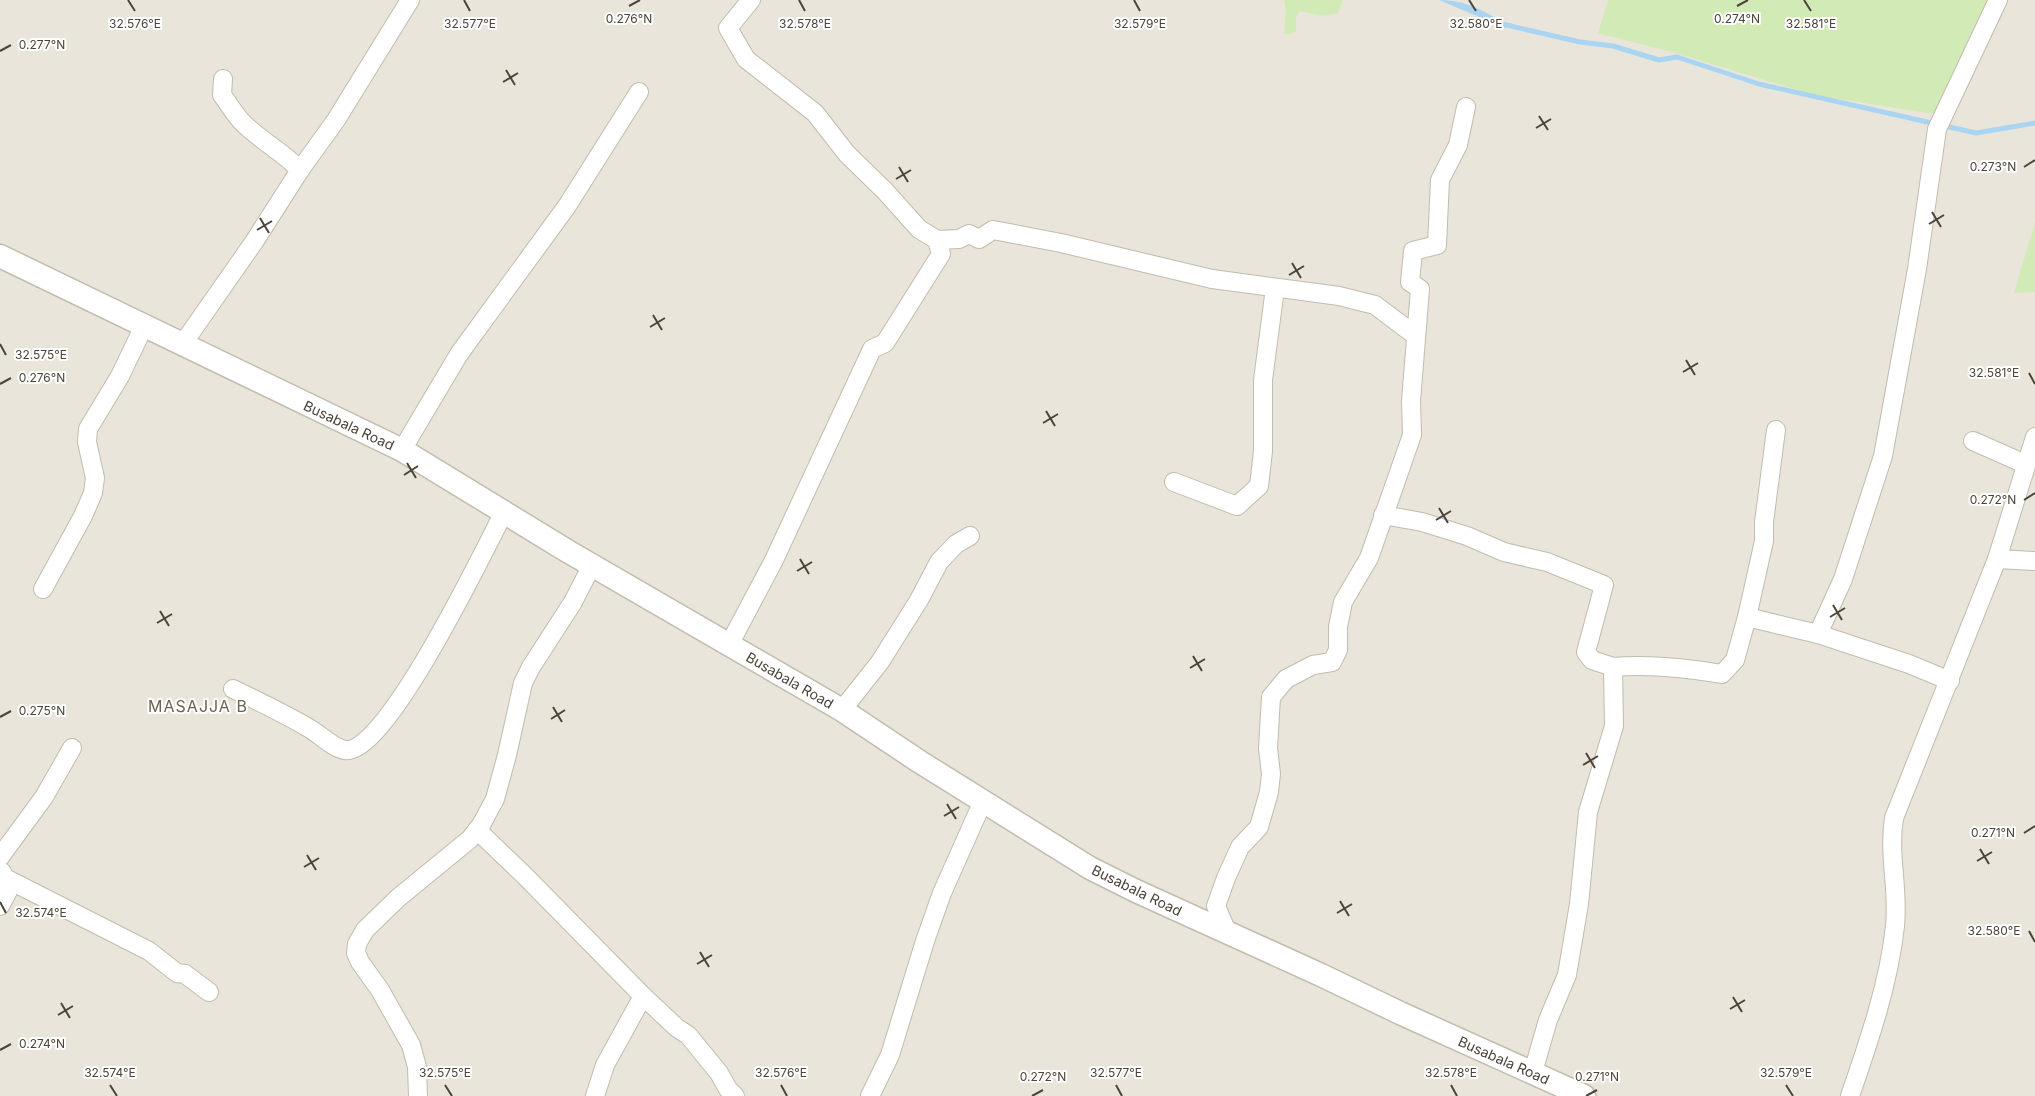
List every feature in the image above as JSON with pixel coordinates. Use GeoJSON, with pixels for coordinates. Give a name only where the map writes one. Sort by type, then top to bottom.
{"type":"FeatureCollection","features":[{"type":"Feature","properties":{"kind":"street"},"geometry":{"type":"LineString","coordinates":[[182,345],[336,120],[410,0]]}},
{"type":"Feature","properties":{"kind":"street"},"geometry":{"type":"LineString","coordinates":[[752,0],[728,28],[746,59],[815,113],[847,154],[885,191],[919,230],[937,240],[959,239],[969,234],[979,239],[993,230],[1079,247],[1212,279],[1339,296],[1375,306],[1416,336]]}},
{"type":"Feature","properties":{"kind":"street"},"geometry":{"type":"LineString","coordinates":[[1818,634],[1843,578],[1883,456],[1917,268],[1939,124],[1998,0]]}},
{"type":"Feature","properties":{"kind":"street"},"geometry":{"type":"LineString","coordinates":[[223,79],[222,95],[242,122],[267,143],[287,156],[300,170]]}},
{"type":"Feature","properties":{"kind":"street"},"geometry":{"type":"LineString","coordinates":[[402,450],[459,354],[567,206],[639,92]]}},
{"type":"Feature","properties":{"kind":"street"},"geometry":{"type":"LineString","coordinates":[[1227,932],[1216,906],[1240,847],[1259,827],[1269,792],[1271,774],[1268,748],[1271,697],[1286,679],[1313,665],[1332,662],[1338,650],[1338,628],[1343,602],[1369,558],[1412,435],[1411,402],[1420,289],[1410,282],[1413,251],[1437,245],[1440,180],[1458,145],[1466,107]]}},
{"type":"Feature","properties":{"kind":"street"},"geometry":{"type":"LineString","coordinates":[[729,645],[778,552],[872,349],[885,343],[941,254],[937,240]]}},
{"type":"Feature","properties":{"kind":"street","name":"Busabala Road"},"geometry":{"type":"LineString","coordinates":[[0,256],[402,450],[592,565],[842,710],[1090,868],[1433,1029],[1534,1072],[1557,1090],[1584,1096]]}},
{"type":"Feature","properties":{"kind":"street"},"geometry":{"type":"LineString","coordinates":[[1174,482],[1237,506],[1259,486],[1263,451],[1263,380],[1275,288]]}},
{"type":"Feature","properties":{"kind":"street"},"geometry":{"type":"LineString","coordinates":[[43,589],[83,516],[93,493],[95,478],[87,442],[88,429],[120,376],[144,326]]}},
{"type":"Feature","properties":{"kind":"street"},"geometry":{"type":"LineString","coordinates":[[1383,515],[1422,522],[1467,536],[1504,552],[1547,562],[1604,585],[1586,652],[1592,660],[1613,668],[1632,666],[1722,674],[1735,660],[1764,541],[1764,522],[1776,430]]}},
{"type":"Feature","properties":{"kind":"street"},"geometry":{"type":"LineString","coordinates":[[1850,1096],[1885,979],[1895,924],[1892,863],[1894,818],[1997,559],[2025,464],[2035,437]]}},
{"type":"Feature","properties":{"kind":"street"},"geometry":{"type":"LineString","coordinates":[[1973,441],[2025,464]]}},
{"type":"Feature","properties":{"kind":"street"},"geometry":{"type":"LineString","coordinates":[[232,689],[308,727],[345,750],[360,747],[374,736],[418,671],[443,630],[504,512]]}},
{"type":"Feature","properties":{"kind":"street"},"geometry":{"type":"LineString","coordinates":[[842,710],[880,662],[945,553],[970,536]]}},
{"type":"Feature","properties":{"kind":"street"},"geometry":{"type":"LineString","coordinates":[[1997,559],[2035,561]]}},
{"type":"Feature","properties":{"kind":"street"},"geometry":{"type":"LineString","coordinates":[[418,1096],[417,1067],[410,1045],[380,990],[360,962],[356,953],[357,944],[365,930],[398,898],[470,839],[477,830],[495,799],[523,683],[592,565]]}},
{"type":"Feature","properties":{"kind":"street"},"geometry":{"type":"LineString","coordinates":[[1747,617],[1818,634],[1909,664],[1950,681]]}},
{"type":"Feature","properties":{"kind":"street"},"geometry":{"type":"LineString","coordinates":[[1534,1072],[1548,1020],[1567,975],[1579,904],[1588,812],[1614,726],[1613,668]]}},
{"type":"Feature","properties":{"kind":"street"},"geometry":{"type":"LineString","coordinates":[[0,857],[44,797],[72,748]]}},
{"type":"Feature","properties":{"kind":"street"},"geometry":{"type":"LineString","coordinates":[[870,1096],[890,1055],[925,941],[942,893],[983,801]]}},
{"type":"Feature","properties":{"kind":"street"},"geometry":{"type":"LineString","coordinates":[[477,830],[643,996],[677,1028],[688,1035],[735,1096]]}},
{"type":"Feature","properties":{"kind":"street"},"geometry":{"type":"LineString","coordinates":[[0,906],[8,891],[2,874]]}},
{"type":"Feature","properties":{"kind":"street"},"geometry":{"type":"LineString","coordinates":[[2,874],[149,951],[177,973],[185,974],[210,992]]}},
{"type":"Feature","properties":{"kind":"street"},"geometry":{"type":"LineString","coordinates":[[595,1096],[605,1065],[643,996]]}},
{"type":"Feature","properties":{"kind":"shaded area"},"geometry":{"type":"Polygon","coordinates":[[[0,0],[2035,0],[2035,1096],[0,1096],[0,0]]]}},
{"type":"Feature","properties":{"kind":"green space"},"geometry":{"type":"Polygon","coordinates":[[[1284,0],[1343,0],[1338,13],[1323,16],[1300,11],[1296,17],[1296,31],[1289,35],[1284,33],[1286,10],[1284,0]]]}},
{"type":"Feature","properties":{"kind":"green space"},"geometry":{"type":"Polygon","coordinates":[[[1608,0],[1992,0],[1940,115],[1814,95],[1672,52],[1598,33],[1608,0]]]}},
{"type":"Feature","properties":{"kind":"green space"},"geometry":{"type":"Polygon","coordinates":[[[2035,222],[2035,292],[2014,293],[2035,222]]]}},
{"type":"Feature","properties":{"kind":"water"},"geometry":{"type":"Polygon","coordinates":[[[1439,0],[1466,4],[1507,24],[1505,28],[1439,0]]]}},
{"type":"Feature","properties":{"kind":"waterway"},"geometry":{"type":"LineString","coordinates":[[1502,24],[1580,42],[1613,46],[1659,60],[1677,57],[1759,84],[1976,133],[2035,123]]}},
{"type":"Feature","properties":{"kind":"district","name":"MASAJJA B"},"geometry":{"type":"Point","coordinates":[198,706]}}]}
